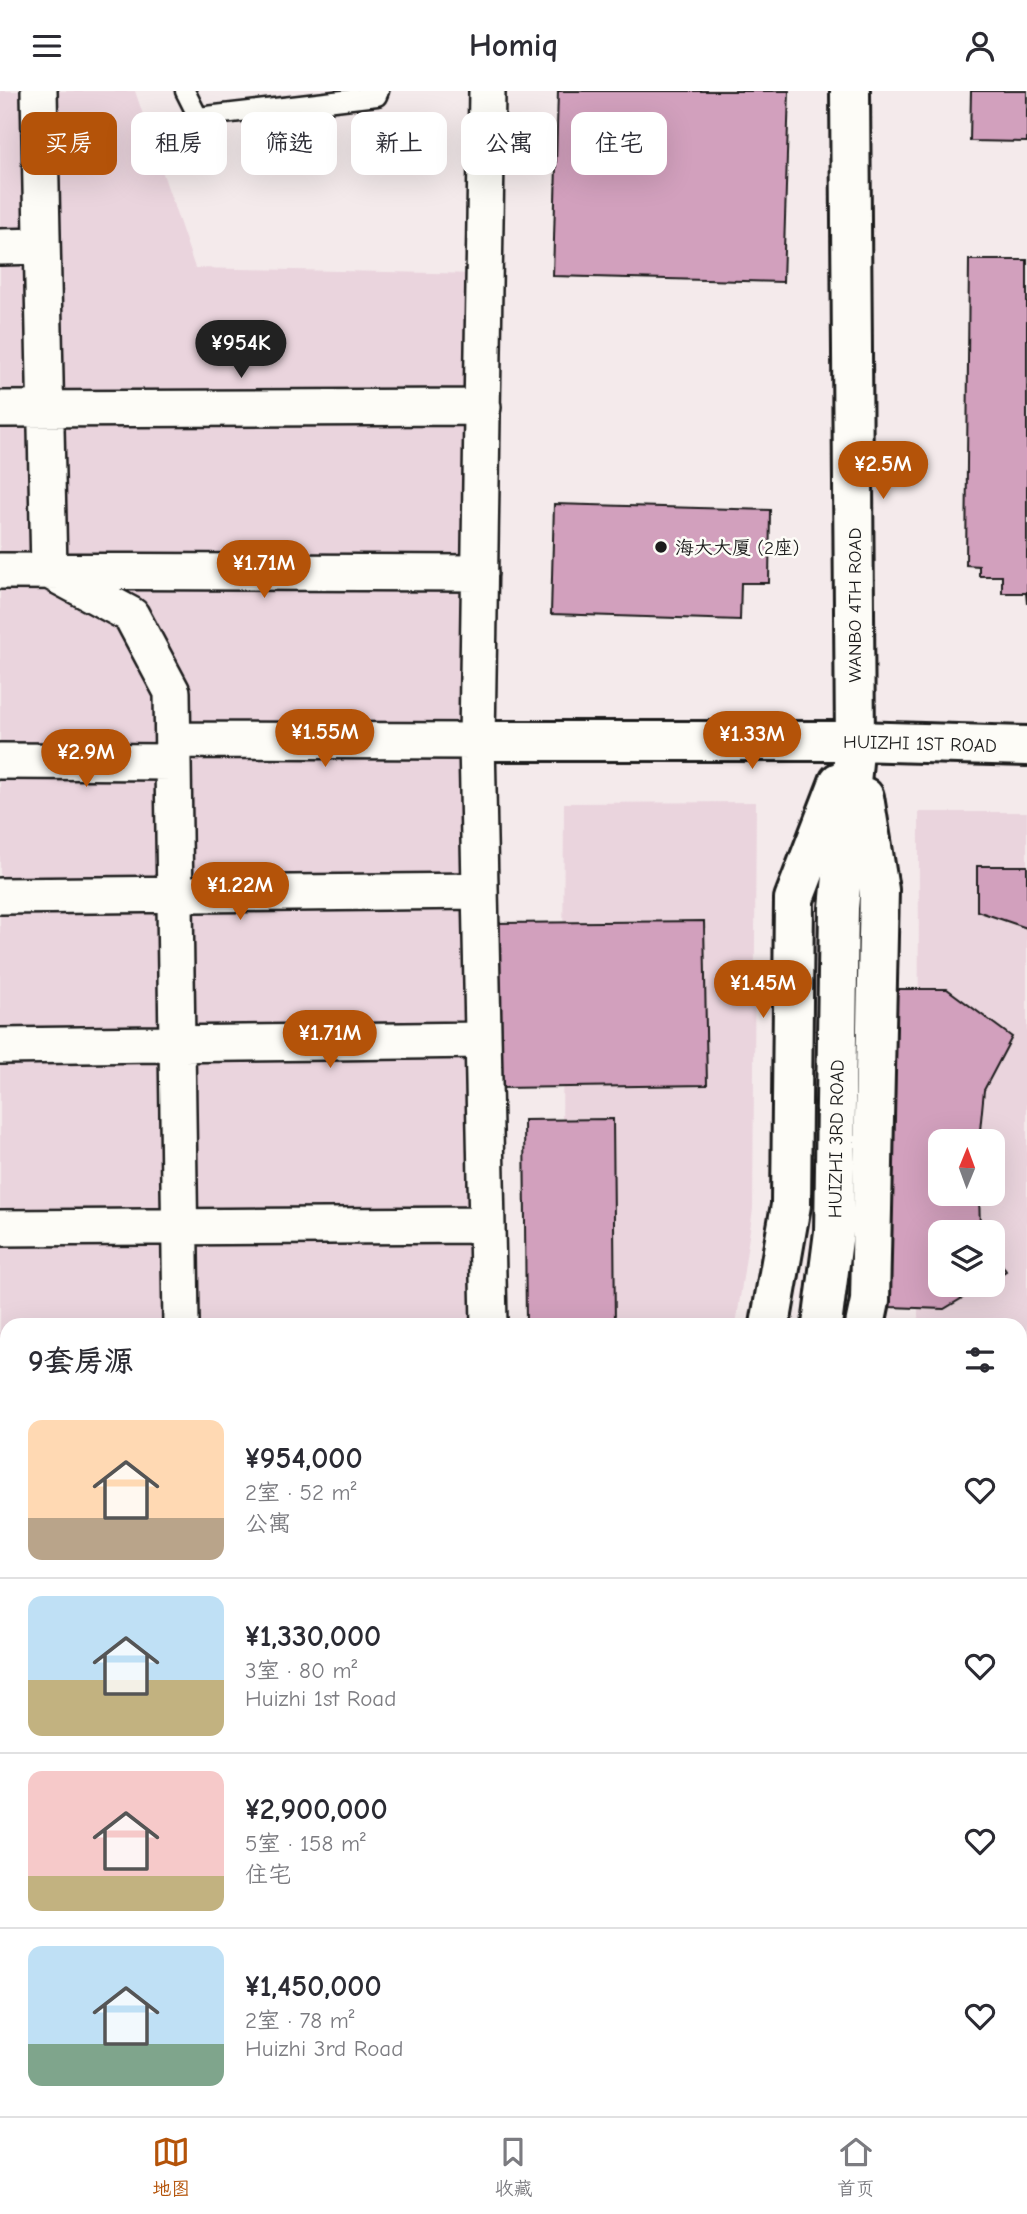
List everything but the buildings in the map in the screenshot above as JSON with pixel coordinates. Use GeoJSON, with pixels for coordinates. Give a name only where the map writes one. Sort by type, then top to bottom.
{"type":"FeatureCollection","features":[{"type":"Feature","properties":{"kind":"street"},"geometry":{"type":"LineString","coordinates":[[39,91],[49,571]]}},
{"type":"Feature","properties":{"kind":"street"},"geometry":{"type":"LineString","coordinates":[[488,91],[477,741],[489,1318]]}},
{"type":"Feature","properties":{"kind":"street","name":"WANBO 4TH ROAD"},"geometry":{"type":"LineString","coordinates":[[839,908],[855,741],[850,91]]}},
{"type":"Feature","properties":{"kind":"street"},"geometry":{"type":"LineString","coordinates":[[0,247],[42,246]]}},
{"type":"Feature","properties":{"kind":"street"},"geometry":{"type":"LineString","coordinates":[[0,409],[483,407]]}},
{"type":"Feature","properties":{"kind":"street"},"geometry":{"type":"LineString","coordinates":[[0,571],[480,573]]}},
{"type":"Feature","properties":{"kind":"street"},"geometry":{"type":"LineString","coordinates":[[49,571],[131,615],[172,692],[181,1318]]}},
{"type":"Feature","properties":{"kind":"street"},"geometry":{"type":"LineString","coordinates":[[0,761],[173,751],[477,741]]}},
{"type":"Feature","properties":{"kind":"street","name":"HUIZHI 1ST ROAD"},"geometry":{"type":"LineString","coordinates":[[477,741],[855,741],[1027,746]]}},
{"type":"Feature","properties":{"kind":"street"},"geometry":{"type":"LineString","coordinates":[[771,1318],[791,1205],[793,899],[855,741]]}},
{"type":"Feature","properties":{"kind":"street"},"geometry":{"type":"LineString","coordinates":[[855,741],[879,890],[870,1301],[866,1318]]}},
{"type":"Feature","properties":{"kind":"street"},"geometry":{"type":"LineString","coordinates":[[0,897],[480,891]]}},
{"type":"Feature","properties":{"kind":"street","name":"HUIZHI 3RD ROAD"},"geometry":{"type":"LineString","coordinates":[[823,1318],[834,1232],[839,908]]}},
{"type":"Feature","properties":{"kind":"street"},"geometry":{"type":"LineString","coordinates":[[0,1046],[483,1040]]}},
{"type":"Feature","properties":{"kind":"street"},"geometry":{"type":"LineString","coordinates":[[0,1228],[487,1225]]}},
{"type":"Feature","properties":{"kind":"lane"},"geometry":{"type":"LineString","coordinates":[[185,91],[198,117],[377,96],[379,91]]}},
{"type":"Feature","properties":{"kind":"shaded area"},"geometry":{"type":"Polygon","coordinates":[[[0,91],[135,91],[142,112],[131,112],[131,175],[163,175],[195,268],[480,274],[482,1318],[0,1318],[0,91]]]}},
{"type":"Feature","properties":{"kind":"shaded area"},"geometry":{"type":"Polygon","coordinates":[[[756,802],[753,1209],[737,1318],[561,1318],[564,803],[756,802]]]}},
{"type":"Feature","properties":{"kind":"shaded area"},"geometry":{"type":"Polygon","coordinates":[[[919,812],[1027,812],[1027,1318],[918,1318],[919,812]]]}},
{"type":"Feature","properties":{"kind":"place","name":"海大大厦 (2座)"},"geometry":{"type":"Point","coordinates":[661,547]}}]}
